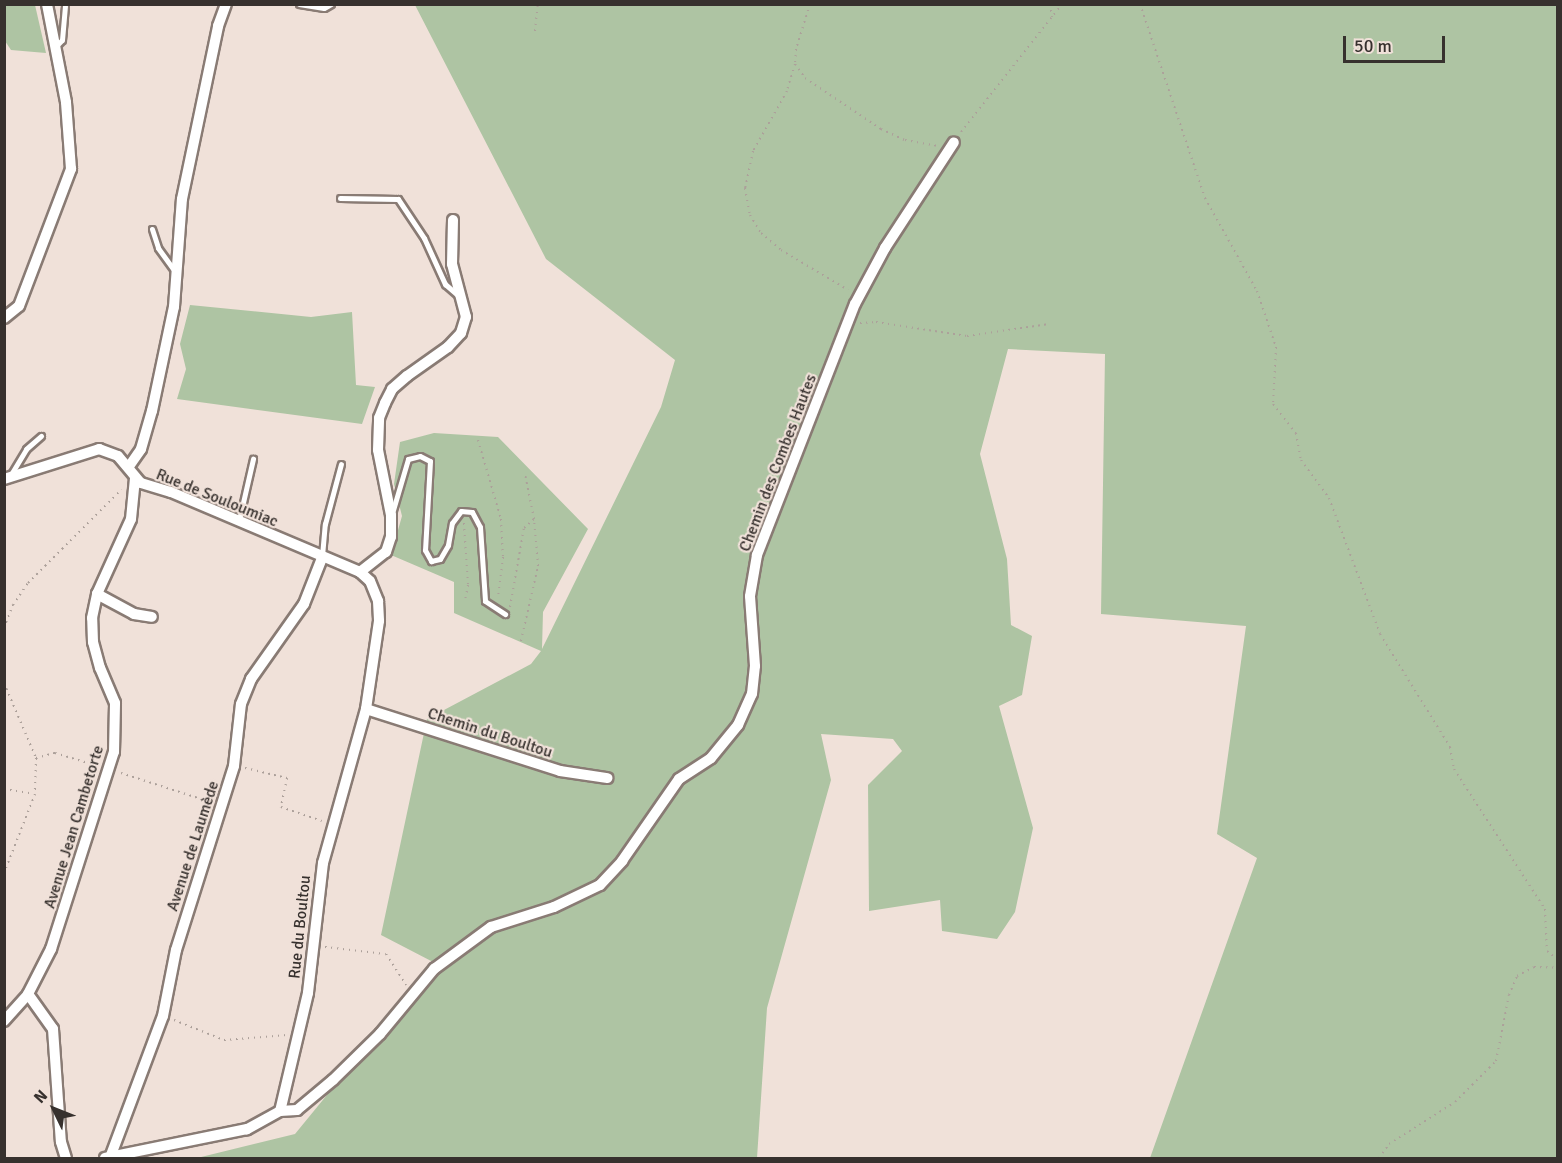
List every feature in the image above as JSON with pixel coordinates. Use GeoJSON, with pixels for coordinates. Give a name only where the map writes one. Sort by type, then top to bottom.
{"type":"FeatureCollection","features":[{"type":"Feature","properties":{"kind":"street"},"geometry":{"type":"LineString","coordinates":[[9,316],[19,306],[70,169],[66,102],[47,4]]}},
{"type":"Feature","properties":{"kind":"street"},"geometry":{"type":"LineString","coordinates":[[7,478],[99,449],[130,465],[141,449],[152,411],[178,274],[178,228],[182,199],[218,26],[226,4]]}},
{"type":"Feature","properties":{"kind":"street","name":"Chemin des Combes Hautes"},"geometry":{"type":"LineString","coordinates":[[280,1111],[297,1110],[333,1080],[434,969],[491,927],[554,908],[600,885],[621,861],[679,779],[711,758],[738,725],[752,694],[755,666],[750,596],[756,555],[847,330],[855,304],[920,192],[954,142]]}},
{"type":"Feature","properties":{"kind":"street"},"geometry":{"type":"LineString","coordinates":[[360,572],[386,552],[392,515],[378,450],[380,418],[392,389],[461,333],[466,317],[452,264],[453,220]]}},
{"type":"Feature","properties":{"kind":"street","name":"Rue de Souloumiac"},"geometry":{"type":"LineString","coordinates":[[130,465],[135,478],[360,572]]}},
{"type":"Feature","properties":{"kind":"street","name":"Avenue Jean Cambetorte"},"geometry":{"type":"LineString","coordinates":[[4,1021],[28,994],[51,949],[109,770],[117,726],[115,703],[93,642],[97,594],[131,519],[135,478]]}},
{"type":"Feature","properties":{"kind":"street","name":"Avenue de Laumède"},"geometry":{"type":"LineString","coordinates":[[108,1157],[163,1016],[176,950],[234,765],[241,704],[251,679],[304,604],[322,558]]}},
{"type":"Feature","properties":{"kind":"street","name":"Rue du Boultou"},"geometry":{"type":"LineString","coordinates":[[280,1111],[299,1034],[323,863],[366,709],[379,621],[378,601],[370,581],[360,572]]}},
{"type":"Feature","properties":{"kind":"street"},"geometry":{"type":"LineString","coordinates":[[97,594],[134,614],[152,617]]}},
{"type":"Feature","properties":{"kind":"street","name":"Chemin du Boultou"},"geometry":{"type":"LineString","coordinates":[[366,709],[560,771],[607,778]]}},
{"type":"Feature","properties":{"kind":"street"},"geometry":{"type":"LineString","coordinates":[[28,994],[53,1029],[61,1142],[66,1158]]}},
{"type":"Feature","properties":{"kind":"street"},"geometry":{"type":"LineString","coordinates":[[108,1157],[183,1144],[247,1129],[280,1111]]}},
{"type":"Feature","properties":{"kind":"lane"},"geometry":{"type":"LineString","coordinates":[[299,4],[324,8],[331,4]]}},
{"type":"Feature","properties":{"kind":"lane"},"geometry":{"type":"LineString","coordinates":[[55,47],[62,40],[65,6]]}},
{"type":"Feature","properties":{"kind":"lane"},"geometry":{"type":"LineString","coordinates":[[340,198],[398,200],[423,238],[445,284],[463,299]]}},
{"type":"Feature","properties":{"kind":"lane"},"geometry":{"type":"LineString","coordinates":[[152,229],[158,248],[178,274]]}},
{"type":"Feature","properties":{"kind":"lane"},"geometry":{"type":"LineString","coordinates":[[7,478],[27,449],[41,436]]}},
{"type":"Feature","properties":{"kind":"lane"},"geometry":{"type":"LineString","coordinates":[[392,515],[408,459],[420,456],[430,461],[425,550],[431,561],[440,558],[448,545],[452,523],[461,511],[472,512],[480,527],[485,601],[505,614]]}},
{"type":"Feature","properties":{"kind":"lane"},"geometry":{"type":"LineString","coordinates":[[239,522],[253,459]]}},
{"type":"Feature","properties":{"kind":"lane"},"geometry":{"type":"LineString","coordinates":[[322,558],[325,524],[341,465]]}},
{"type":"Feature","properties":{"kind":"path"},"geometry":{"type":"LineString","coordinates":[[534,31],[538,4]]}},
{"type":"Feature","properties":{"kind":"path"},"geometry":{"type":"LineString","coordinates":[[810,4],[786,91],[753,152],[746,188],[750,215],[760,233],[840,284],[855,304]]}},
{"type":"Feature","properties":{"kind":"path"},"geometry":{"type":"LineString","coordinates":[[1050,4],[1052,17]]}},
{"type":"Feature","properties":{"kind":"path"},"geometry":{"type":"LineString","coordinates":[[795,64],[813,85],[905,141],[942,146],[954,142],[1062,4]]}},
{"type":"Feature","properties":{"kind":"path"},"geometry":{"type":"LineString","coordinates":[[1140,4],[1205,198],[1257,291],[1276,347],[1273,404],[1296,433],[1301,460],[1329,498],[1380,634],[1450,747],[1454,769],[1545,909],[1547,951],[1557,960]]}},
{"type":"Feature","properties":{"kind":"path"},"geometry":{"type":"LineString","coordinates":[[847,330],[857,323],[876,322],[967,336],[1049,324]]}},
{"type":"Feature","properties":{"kind":"path"},"geometry":{"type":"LineString","coordinates":[[478,440],[501,519],[503,557],[497,609]]}},
{"type":"Feature","properties":{"kind":"path"},"geometry":{"type":"LineString","coordinates":[[521,641],[538,566],[534,519],[525,474]]}},
{"type":"Feature","properties":{"kind":"path"},"geometry":{"type":"LineString","coordinates":[[4,628],[13,605],[28,583],[96,512],[135,478]]}},
{"type":"Feature","properties":{"kind":"path"},"geometry":{"type":"LineString","coordinates":[[461,511],[468,585],[465,600]]}},
{"type":"Feature","properties":{"kind":"path"},"geometry":{"type":"LineString","coordinates":[[505,614],[512,604],[524,528],[534,519]]}},
{"type":"Feature","properties":{"kind":"path"},"geometry":{"type":"LineString","coordinates":[[4,683],[36,758],[34,794],[4,873]]}},
{"type":"Feature","properties":{"kind":"path"},"geometry":{"type":"LineString","coordinates":[[36,758],[55,753],[221,806]]}},
{"type":"Feature","properties":{"kind":"path"},"geometry":{"type":"LineString","coordinates":[[234,765],[288,778],[281,807],[334,824]]}},
{"type":"Feature","properties":{"kind":"path"},"geometry":{"type":"LineString","coordinates":[[4,789],[34,794]]}},
{"type":"Feature","properties":{"kind":"path"},"geometry":{"type":"LineString","coordinates":[[313,947],[378,951],[391,959],[408,987],[416,991]]}},
{"type":"Feature","properties":{"kind":"path"},"geometry":{"type":"LineString","coordinates":[[1379,1158],[1389,1144],[1455,1102],[1496,1062],[1509,995],[1517,976],[1534,967],[1557,968]]}},
{"type":"Feature","properties":{"kind":"path"},"geometry":{"type":"LineString","coordinates":[[163,1016],[224,1040],[299,1034]]}},
{"type":"Feature","properties":{"kind":"green space"},"geometry":{"type":"Polygon","coordinates":[[[4,5],[35,5],[46,53],[11,50],[5,41],[4,5]]]}},
{"type":"Feature","properties":{"kind":"green space"},"geometry":{"type":"Polygon","coordinates":[[[415,5],[1557,5],[1557,1158],[1150,1158],[1257,858],[1217,834],[1246,626],[1101,614],[1105,354],[1008,349],[980,454],[1007,559],[1011,625],[1032,636],[1022,695],[999,706],[1033,828],[1015,912],[997,939],[942,931],[940,900],[869,911],[868,785],[902,751],[893,739],[821,734],[831,780],[767,1008],[757,1158],[197,1158],[295,1134],[435,963],[381,935],[427,719],[531,664],[541,651],[454,613],[454,582],[391,555],[402,516],[394,484],[400,442],[434,433],[498,437],[588,529],[543,612],[542,649],[661,407],[675,360],[546,259],[415,5]]]}},
{"type":"Feature","properties":{"kind":"green space"},"geometry":{"type":"Polygon","coordinates":[[[190,305],[311,317],[352,312],[356,385],[375,387],[362,424],[177,399],[186,369],[180,344],[190,305]]]}}]}
